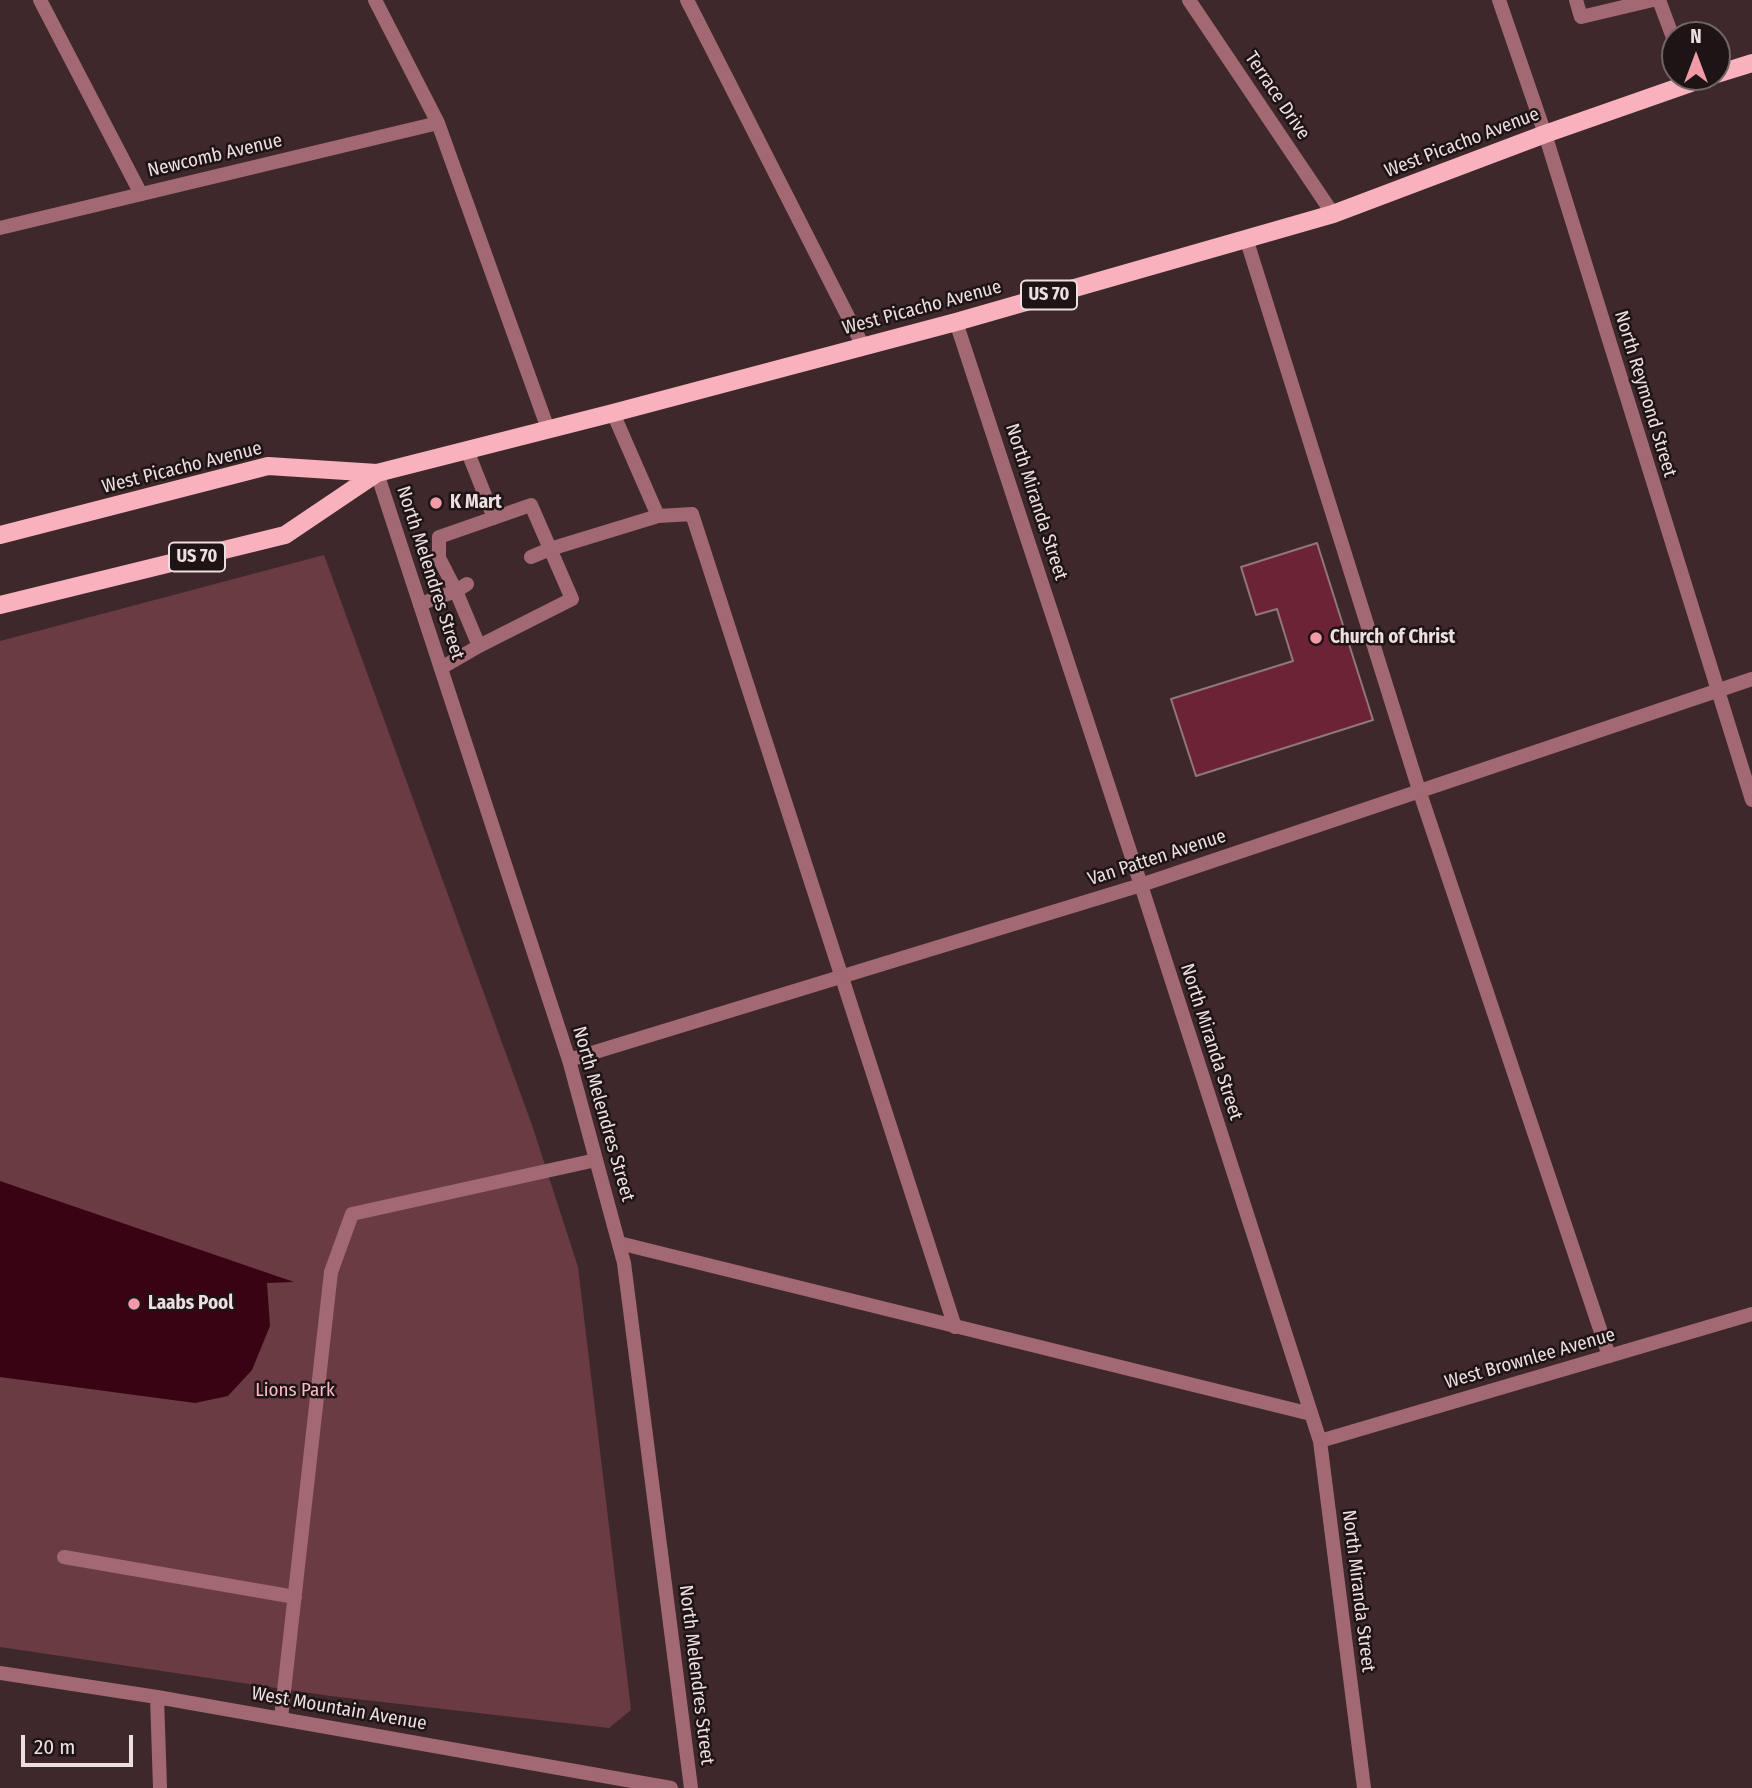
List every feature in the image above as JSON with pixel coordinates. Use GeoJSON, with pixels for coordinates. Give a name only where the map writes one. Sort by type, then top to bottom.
{"type":"FeatureCollection","features":[{"type":"Feature","properties":{"kind":"main road"},"geometry":{"type":"LineString","coordinates":[[1731,70],[1752,63]]}},
{"type":"Feature","properties":{"kind":"main road","name":"West Picacho Avenue"},"geometry":{"type":"LineString","coordinates":[[0,535],[268,466],[377,473],[613,413],[956,321],[1333,214],[1661,90]]}},
{"type":"Feature","properties":{"kind":"main road","name":"West Picacho Avenue"},"geometry":{"type":"LineString","coordinates":[[0,606],[285,535],[377,473]]}},
{"type":"Feature","properties":{"kind":"street"},"geometry":{"type":"LineString","coordinates":[[40,0],[141,194]]}},
{"type":"Feature","properties":{"kind":"street"},"geometry":{"type":"LineString","coordinates":[[375,0],[438,122],[548,429]]}},
{"type":"Feature","properties":{"kind":"street"},"geometry":{"type":"LineString","coordinates":[[687,0],[863,346]]}},
{"type":"Feature","properties":{"kind":"street","name":"Terrace Drive"},"geometry":{"type":"LineString","coordinates":[[1189,0],[1333,214]]}},
{"type":"Feature","properties":{"kind":"street","name":"North Reymond Street"},"geometry":{"type":"LineString","coordinates":[[1499,0],[1545,134],[1752,800]]}},
{"type":"Feature","properties":{"kind":"street"},"geometry":{"type":"LineString","coordinates":[[1576,0],[1581,17],[1653,0]]}},
{"type":"Feature","properties":{"kind":"street"},"geometry":{"type":"LineString","coordinates":[[1659,0],[1667,21]]}},
{"type":"Feature","properties":{"kind":"street","name":"Newcomb Avenue"},"geometry":{"type":"LineString","coordinates":[[0,228],[438,122]]}},
{"type":"Feature","properties":{"kind":"street"},"geometry":{"type":"LineString","coordinates":[[1246,238],[1419,790],[1609,1356]]}},
{"type":"Feature","properties":{"kind":"street","name":"North Miranda Street"},"geometry":{"type":"LineString","coordinates":[[956,321],[1320,1440],[1364,1788]]}},
{"type":"Feature","properties":{"kind":"street"},"geometry":{"type":"LineString","coordinates":[[613,413],[658,516]]}},
{"type":"Feature","properties":{"kind":"street"},"geometry":{"type":"LineString","coordinates":[[467,450],[494,518]]}},
{"type":"Feature","properties":{"kind":"street","name":"North Melendres Street"},"geometry":{"type":"LineString","coordinates":[[377,473],[569,1060],[624,1263],[691,1788]]}},
{"type":"Feature","properties":{"kind":"street"},"geometry":{"type":"LineString","coordinates":[[441,668],[572,599],[531,505],[439,537],[439,558],[461,587],[479,646]]}},
{"type":"Feature","properties":{"kind":"street"},"geometry":{"type":"LineString","coordinates":[[531,557],[658,516],[692,514],[955,1326]]}},
{"type":"Feature","properties":{"kind":"street"},"geometry":{"type":"LineString","coordinates":[[420,604],[461,587]]}},
{"type":"Feature","properties":{"kind":"street","name":"Van Patten Avenue"},"geometry":{"type":"LineString","coordinates":[[569,1060],[1141,885],[1752,679]]}},
{"type":"Feature","properties":{"kind":"street"},"geometry":{"type":"LineString","coordinates":[[281,1718],[331,1272],[352,1214],[596,1160]]}},
{"type":"Feature","properties":{"kind":"street"},"geometry":{"type":"LineString","coordinates":[[619,1243],[1311,1414]]}},
{"type":"Feature","properties":{"kind":"street","name":"West Brownlee Avenue"},"geometry":{"type":"LineString","coordinates":[[1320,1440],[1752,1314]]}},
{"type":"Feature","properties":{"kind":"street"},"geometry":{"type":"LineString","coordinates":[[64,1557],[295,1597]]}},
{"type":"Feature","properties":{"kind":"street","name":"West Mountain Avenue"},"geometry":{"type":"LineString","coordinates":[[0,1673],[281,1718],[671,1788]]}},
{"type":"Feature","properties":{"kind":"street"},"geometry":{"type":"LineString","coordinates":[[158,1697],[160,1788]]}},
{"type":"Feature","properties":{"kind":"green space","name":"Lions Park"},"geometry":{"type":"Polygon","coordinates":[[[324,555],[532,1125],[578,1267],[631,1710],[609,1728],[330,1696],[0,1647],[0,641],[324,555]]]}},
{"type":"Feature","properties":{"kind":"shaded area","name":"Laabs Pool"},"geometry":{"type":"Polygon","coordinates":[[[0,1181],[294,1282],[267,1283],[270,1326],[252,1370],[228,1396],[195,1403],[0,1377],[0,1181]]]}},
{"type":"Feature","properties":{"kind":"building","name":"Church of Christ"},"geometry":{"type":"Polygon","coordinates":[[[1317,543],[1373,720],[1196,776],[1171,699],[1293,661],[1277,609],[1256,615],[1241,567],[1317,543]]]}},
{"type":"Feature","properties":{"kind":"place","name":"K Mart"},"geometry":{"type":"Point","coordinates":[436,503]}},
{"type":"Feature","properties":{"kind":"place","name":"Church of Christ"},"geometry":{"type":"Point","coordinates":[1316,638]}},
{"type":"Feature","properties":{"kind":"place","name":"Laabs Pool"},"geometry":{"type":"Point","coordinates":[134,1304]}}]}
